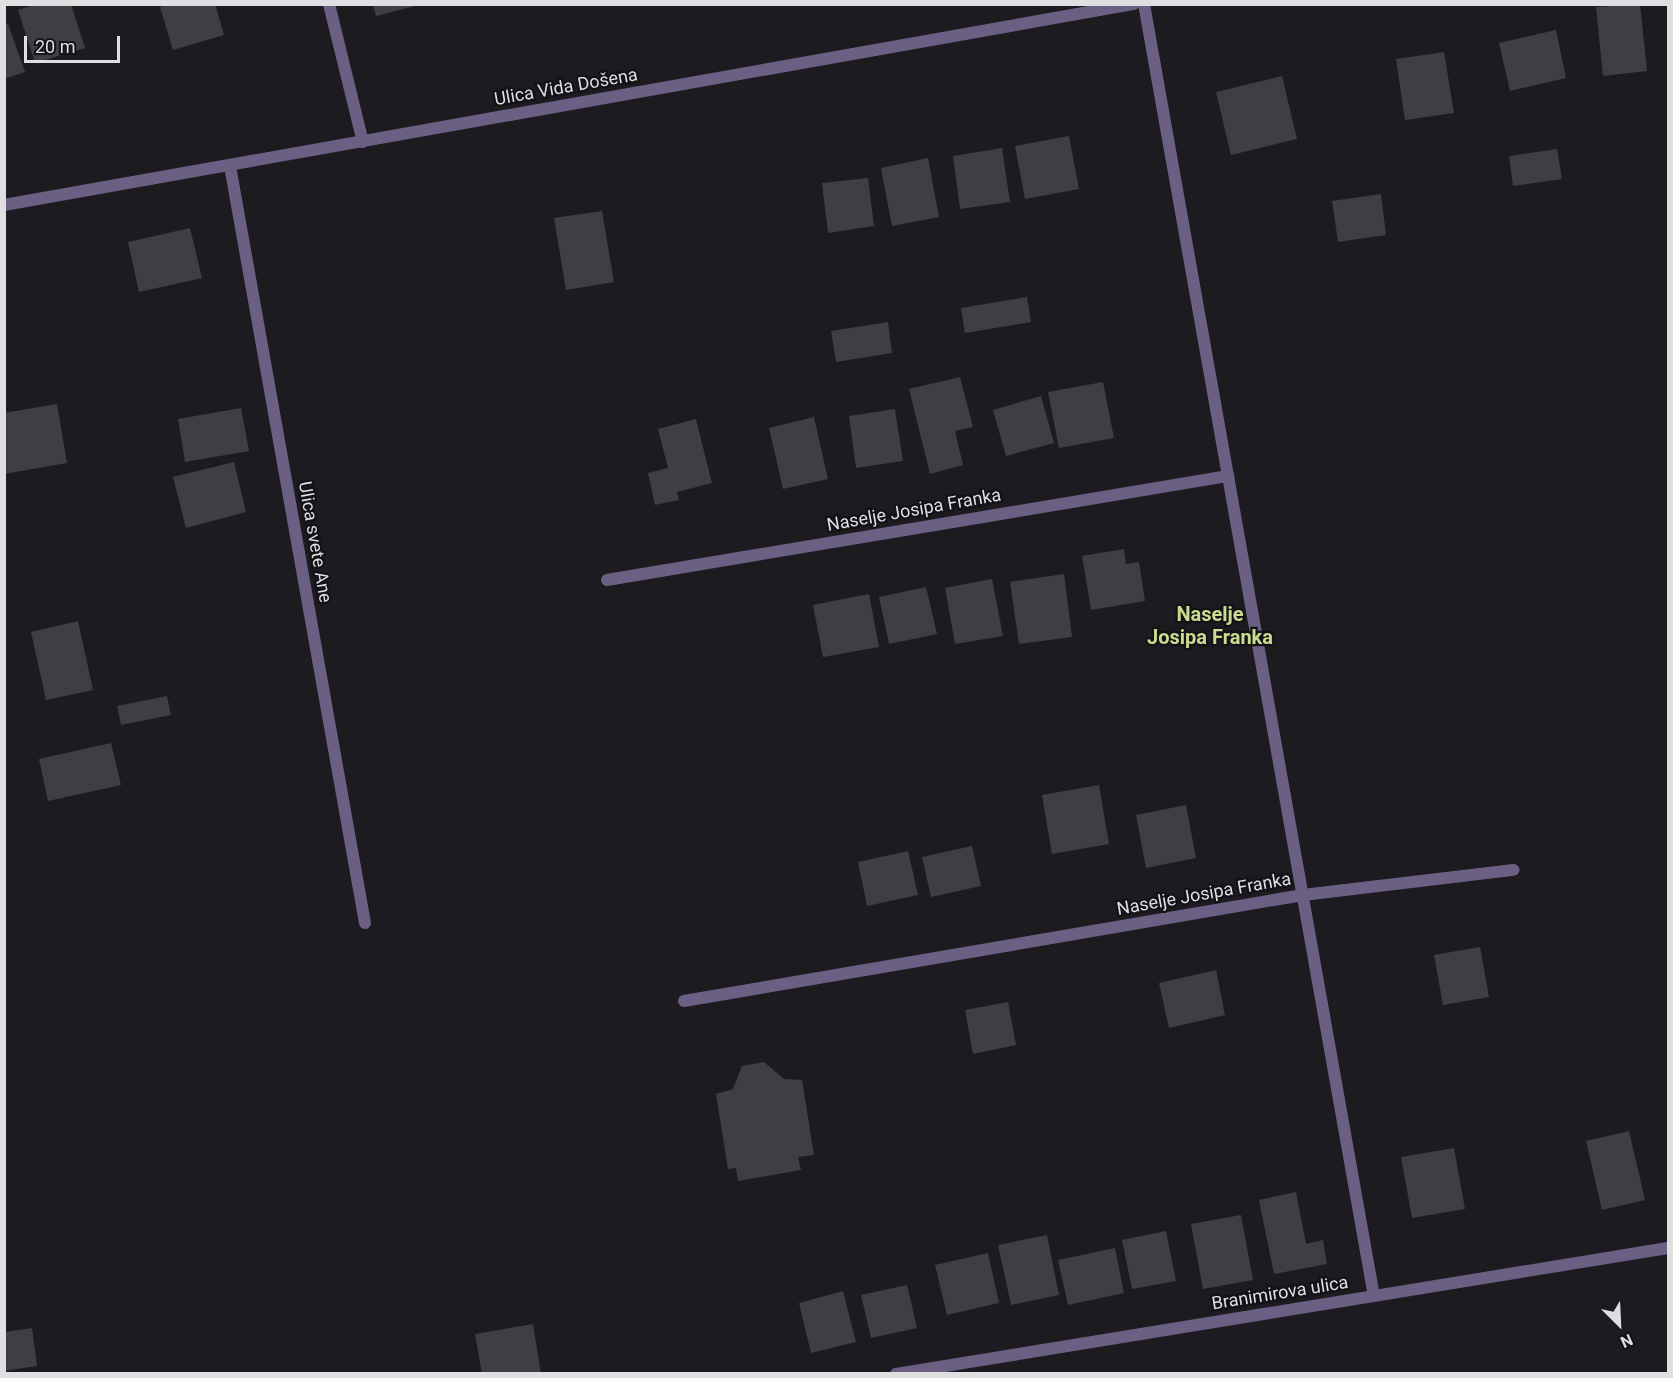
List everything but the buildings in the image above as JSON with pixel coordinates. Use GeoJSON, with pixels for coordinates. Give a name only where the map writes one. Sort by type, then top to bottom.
{"type":"FeatureCollection","features":[{"type":"Feature","properties":{"kind":"street"},"geometry":{"type":"LineString","coordinates":[[329,4],[363,142]]}},
{"type":"Feature","properties":{"kind":"street","name":"Ulica Vida Došena"},"geometry":{"type":"LineString","coordinates":[[4,205],[1134,4]]}},
{"type":"Feature","properties":{"kind":"street","name":"Naselje Josipa Franka"},"geometry":{"type":"LineString","coordinates":[[1144,4],[1374,1296]]}},
{"type":"Feature","properties":{"kind":"street","name":"Ulica svete Ane"},"geometry":{"type":"LineString","coordinates":[[230,166],[365,923]]}},
{"type":"Feature","properties":{"kind":"street","name":"Naselje Josipa Franka"},"geometry":{"type":"LineString","coordinates":[[607,580],[1228,476]]}},
{"type":"Feature","properties":{"kind":"street","name":"Naselje Josipa Franka"},"geometry":{"type":"LineString","coordinates":[[684,1001],[1303,895],[1514,870]]}},
{"type":"Feature","properties":{"kind":"street","name":"Branimirova ulica"},"geometry":{"type":"LineString","coordinates":[[896,1374],[1668,1248]]}},
{"type":"Feature","properties":{"kind":"district","name":"Naselje Josipa Franka"},"geometry":{"type":"Point","coordinates":[1210,626]}}]}
